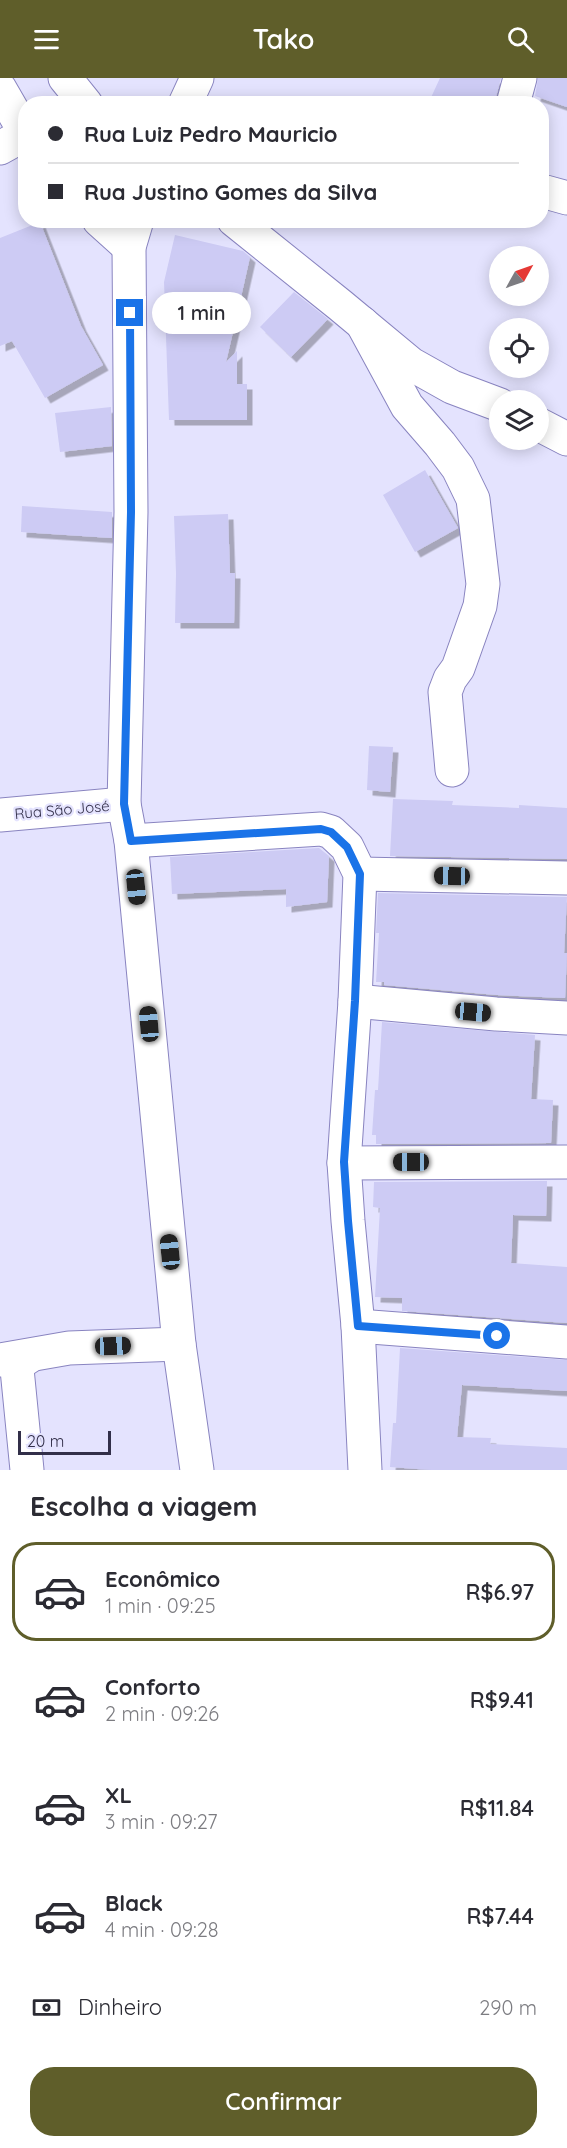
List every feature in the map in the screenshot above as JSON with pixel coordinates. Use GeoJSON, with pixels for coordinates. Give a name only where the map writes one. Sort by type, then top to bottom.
{"type":"FeatureCollection","features":[{"type":"Feature","properties":{"kind":"street"},"geometry":{"type":"LineString","coordinates":[[65,78],[80,96]]}},
{"type":"Feature","properties":{"kind":"street"},"geometry":{"type":"LineString","coordinates":[[189,96],[197,78]]}},
{"type":"Feature","properties":{"kind":"street"},"geometry":{"type":"LineString","coordinates":[[515,96],[520,78]]}},
{"type":"Feature","properties":{"kind":"street"},"geometry":{"type":"LineString","coordinates":[[0,89],[18,121]]}},
{"type":"Feature","properties":{"kind":"street"},"geometry":{"type":"LineString","coordinates":[[0,148],[18,138]]}},
{"type":"Feature","properties":{"kind":"street"},"geometry":{"type":"LineString","coordinates":[[549,193],[567,198]]}},
{"type":"Feature","properties":{"kind":"street"},"geometry":{"type":"LineString","coordinates":[[118,228],[133,234],[131,512],[124,804],[131,841],[179,1344],[197,1470]]}},
{"type":"Feature","properties":{"kind":"street"},"geometry":{"type":"LineString","coordinates":[[244,228],[411,364],[452,387],[489,401]]}},
{"type":"Feature","properties":{"kind":"street"},"geometry":{"type":"LineString","coordinates":[[362,323],[407,406],[458,468],[473,499],[483,584],[480,606],[458,668],[445,692],[452,770]]}},
{"type":"Feature","properties":{"kind":"street"},"geometry":{"type":"LineString","coordinates":[[549,430],[567,439]]}},
{"type":"Feature","properties":{"kind":"street","name":"Rua São José"},"geometry":{"type":"LineString","coordinates":[[0,815],[124,804]]}},
{"type":"Feature","properties":{"kind":"street"},"geometry":{"type":"LineString","coordinates":[[131,841],[321,829],[331,832],[347,847],[360,874],[355,1001],[344,1162],[358,1326],[365,1470]]}},
{"type":"Feature","properties":{"kind":"street"},"geometry":{"type":"LineString","coordinates":[[360,874],[567,878]]}},
{"type":"Feature","properties":{"kind":"street"},"geometry":{"type":"LineString","coordinates":[[355,1001],[567,1018]]}},
{"type":"Feature","properties":{"kind":"street"},"geometry":{"type":"LineString","coordinates":[[344,1162],[567,1162]]}},
{"type":"Feature","properties":{"kind":"street"},"geometry":{"type":"LineString","coordinates":[[358,1326],[567,1342]]}},
{"type":"Feature","properties":{"kind":"street"},"geometry":{"type":"LineString","coordinates":[[15,1358],[69,1348],[179,1344]]}},
{"type":"Feature","properties":{"kind":"street"},"geometry":{"type":"LineString","coordinates":[[15,1358],[21,1362],[17,1369],[27,1470]]}},
{"type":"Feature","properties":{"kind":"building"},"geometry":{"type":"Polygon","coordinates":[[[440,78],[501,78],[496,96],[432,96],[440,78]]]}},
{"type":"Feature","properties":{"kind":"building"},"geometry":{"type":"Polygon","coordinates":[[[538,78],[567,78],[567,107],[549,101],[549,96],[535,96],[538,78]]]}},
{"type":"Feature","properties":{"kind":"building"},"geometry":{"type":"Polygon","coordinates":[[[25,228],[42,228],[81,326],[103,365],[45,398],[12,341],[0,346],[0,238],[25,228]]]}},
{"type":"Feature","properties":{"kind":"building"},"geometry":{"type":"Polygon","coordinates":[[[175,235],[243,251],[250,257],[239,306],[236,304],[237,315],[226,362],[237,351],[237,384],[247,384],[247,420],[169,420],[164,282],[175,235]]]}},
{"type":"Feature","properties":{"kind":"building"},"geometry":{"type":"Polygon","coordinates":[[[294,292],[328,319],[291,357],[260,327],[294,292]]]}},
{"type":"Feature","properties":{"kind":"building"},"geometry":{"type":"Polygon","coordinates":[[[111,407],[112,446],[60,452],[55,413],[111,407]]]}},
{"type":"Feature","properties":{"kind":"building"},"geometry":{"type":"Polygon","coordinates":[[[425,470],[458,528],[415,552],[383,495],[425,470]]]}},
{"type":"Feature","properties":{"kind":"building"},"geometry":{"type":"Polygon","coordinates":[[[22,506],[112,512],[112,538],[21,532],[22,506]]]}},
{"type":"Feature","properties":{"kind":"building"},"geometry":{"type":"Polygon","coordinates":[[[228,514],[230,573],[235,573],[234,623],[175,623],[174,516],[228,514]]]}},
{"type":"Feature","properties":{"kind":"building"},"geometry":{"type":"Polygon","coordinates":[[[369,746],[393,747],[390,792],[367,790],[369,746]]]}},
{"type":"Feature","properties":{"kind":"building"},"geometry":{"type":"Polygon","coordinates":[[[393,799],[453,801],[452,805],[567,808],[567,859],[390,856],[393,799]]]}},
{"type":"Feature","properties":{"kind":"building"},"geometry":{"type":"Polygon","coordinates":[[[319,848],[329,856],[327,902],[286,907],[286,889],[172,894],[170,857],[319,848]]]}},
{"type":"Feature","properties":{"kind":"building"},"geometry":{"type":"Polygon","coordinates":[[[378,893],[567,897],[564,953],[567,953],[565,998],[497,995],[384,985],[384,982],[376,982],[379,933],[376,933],[378,893]]]}},
{"type":"Feature","properties":{"kind":"building"},"geometry":{"type":"Polygon","coordinates":[[[382,1022],[535,1035],[531,1099],[553,1100],[551,1143],[376,1144],[376,1135],[372,1135],[375,1090],[378,1090],[382,1022]]]}},
{"type":"Feature","properties":{"kind":"building"},"geometry":{"type":"Polygon","coordinates":[[[547,1181],[546,1216],[513,1215],[511,1263],[567,1267],[567,1323],[402,1311],[402,1298],[375,1297],[380,1208],[373,1207],[374,1182],[547,1181]]]}},
{"type":"Feature","properties":{"kind":"building"},"geometry":{"type":"Polygon","coordinates":[[[400,1348],[567,1360],[567,1391],[462,1385],[457,1437],[491,1438],[490,1444],[567,1448],[567,1470],[431,1470],[390,1467],[393,1423],[396,1423],[400,1348]]]}},
{"type":"Feature","properties":{"kind":"route"},"geometry":{"type":"LineString","coordinates":[[130,313],[131,512],[124,804],[131,841],[321,829],[339,837],[347,847],[354,857],[360,874],[355,1001],[344,1162],[358,1326],[497,1336]]}}]}
